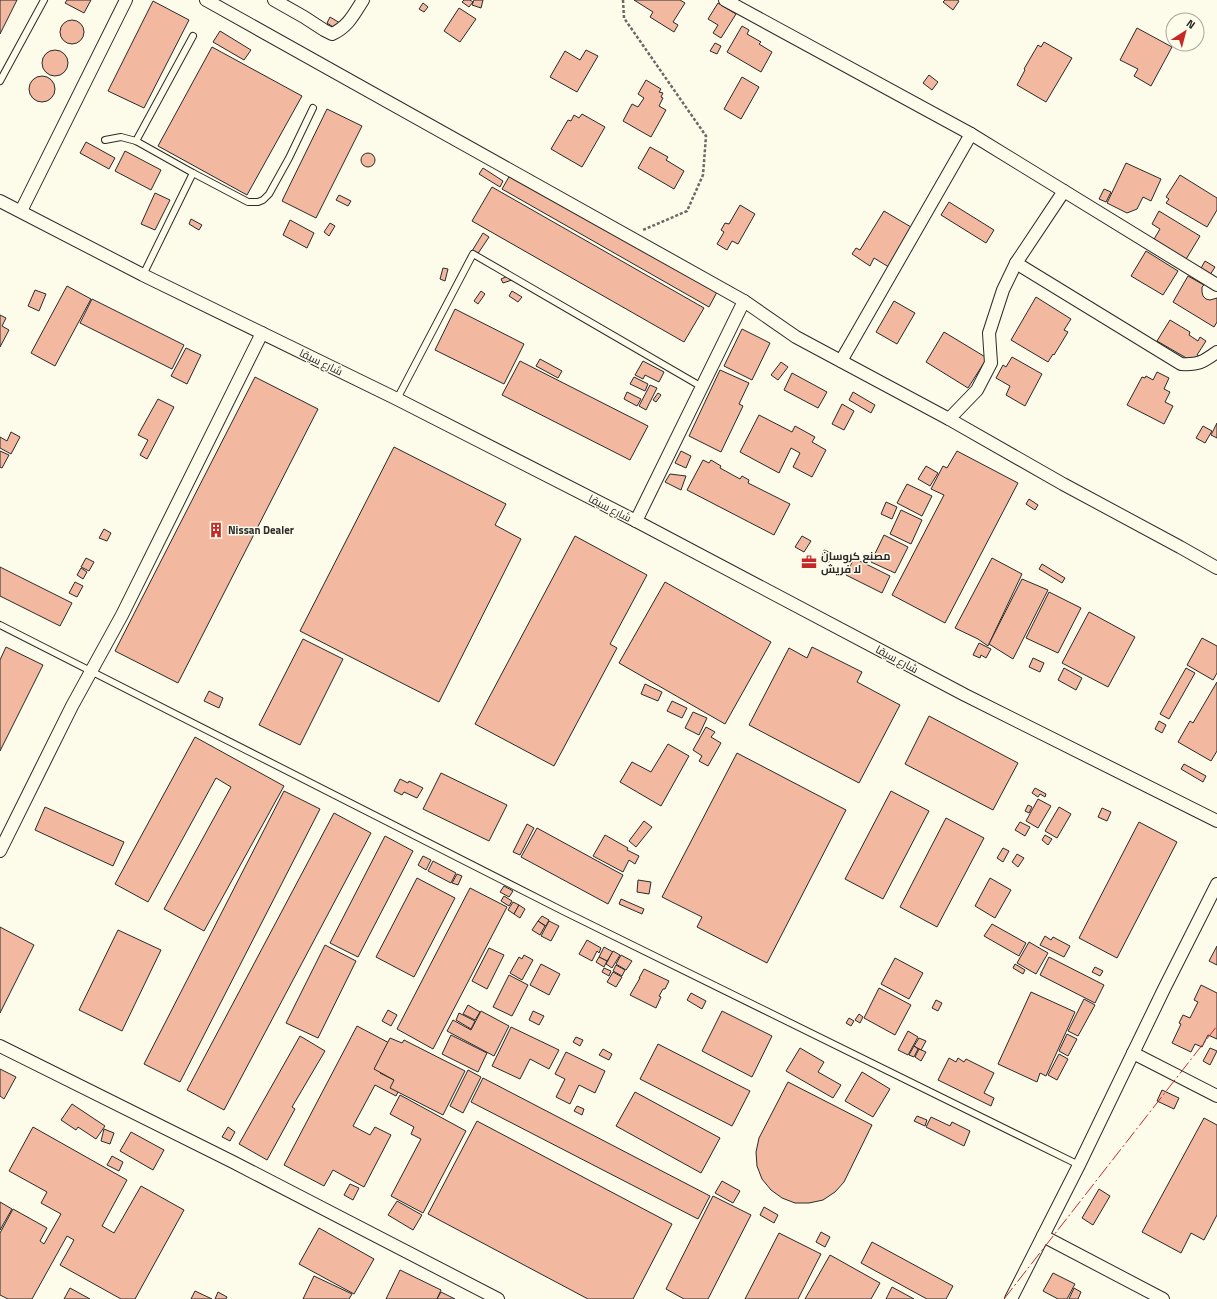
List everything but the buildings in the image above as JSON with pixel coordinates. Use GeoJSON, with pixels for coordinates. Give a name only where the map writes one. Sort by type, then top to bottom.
{"type":"FeatureCollection","features":[{"type":"Feature","properties":{"kind":"street"},"geometry":{"type":"LineString","coordinates":[[20,211],[126,0]]}},
{"type":"Feature","properties":{"kind":"street"},"geometry":{"type":"LineString","coordinates":[[206,0],[744,301],[796,337],[948,419],[1217,568]]}},
{"type":"Feature","properties":{"kind":"street"},"geometry":{"type":"LineString","coordinates":[[274,0],[304,16],[332,34],[340,31],[348,23],[363,0]]}},
{"type":"Feature","properties":{"kind":"street"},"geometry":{"type":"LineString","coordinates":[[726,0],[971,134],[1217,285]]}},
{"type":"Feature","properties":{"kind":"street"},"geometry":{"type":"LineString","coordinates":[[841,361],[971,134]]}},
{"type":"Feature","properties":{"kind":"street"},"geometry":{"type":"LineString","coordinates":[[948,419],[977,390],[991,363],[989,333],[1003,290],[1016,263],[1064,191]]}},
{"type":"Feature","properties":{"kind":"street","name":"شارع سيقا"},"geometry":{"type":"LineString","coordinates":[[0,201],[142,274],[397,399],[636,521],[965,695],[1217,821]]}},
{"type":"Feature","properties":{"kind":"street"},"geometry":{"type":"LineString","coordinates":[[1016,263],[1181,364],[1194,365],[1206,360],[1217,352]]}},
{"type":"Feature","properties":{"kind":"street"},"geometry":{"type":"LineString","coordinates":[[636,521],[744,301]]}},
{"type":"Feature","properties":{"kind":"street"},"geometry":{"type":"LineString","coordinates":[[0,851],[72,706],[122,615],[262,333]]}},
{"type":"Feature","properties":{"kind":"street"},"geometry":{"type":"LineString","coordinates":[[1011,1299],[1079,1165],[1217,884]]}},
{"type":"Feature","properties":{"kind":"street"},"geometry":{"type":"LineString","coordinates":[[0,1046],[233,1162],[498,1299]]}},
{"type":"Feature","properties":{"kind":"street"},"geometry":{"type":"LineString","coordinates":[[1133,1053],[1217,1096]]}},
{"type":"Feature","properties":{"kind":"street"},"geometry":{"type":"LineString","coordinates":[[1043,1236],[1163,1299]]}},
{"type":"Feature","properties":{"kind":"lane"},"geometry":{"type":"LineString","coordinates":[[0,81],[44,0]]}},
{"type":"Feature","properties":{"kind":"lane"},"geometry":{"type":"LineString","coordinates":[[136,141],[192,36]]}},
{"type":"Feature","properties":{"kind":"lane"},"geometry":{"type":"LineString","coordinates":[[106,140],[121,137],[136,141],[193,174],[248,202],[258,202],[263,200],[269,194],[289,158],[313,108]]}},
{"type":"Feature","properties":{"kind":"lane"},"geometry":{"type":"LineString","coordinates":[[142,274],[193,174]]}},
{"type":"Feature","properties":{"kind":"lane"},"geometry":{"type":"LineString","coordinates":[[397,399],[473,254],[702,387]]}},
{"type":"Feature","properties":{"kind":"lane"},"geometry":{"type":"LineString","coordinates":[[0,625],[563,911],[1079,1165]]}},
{"type":"Feature","properties":{"kind":"path"},"geometry":{"type":"LineString","coordinates":[[623,0],[624,18],[706,136],[703,175],[686,211],[628,236]]}},
{"type":"Feature","properties":{"kind":"power"},"geometry":{"type":"LineString","coordinates":[[1004,1299],[1217,1026]]}},
{"type":"Feature","properties":{"kind":"place","name":"Nissan Dealer"},"geometry":{"type":"Point","coordinates":[216,530]}},
{"type":"Feature","properties":{"kind":"place","name":"مصنع كروسان لا فريش"},"geometry":{"type":"Point","coordinates":[809,562]}}]}
